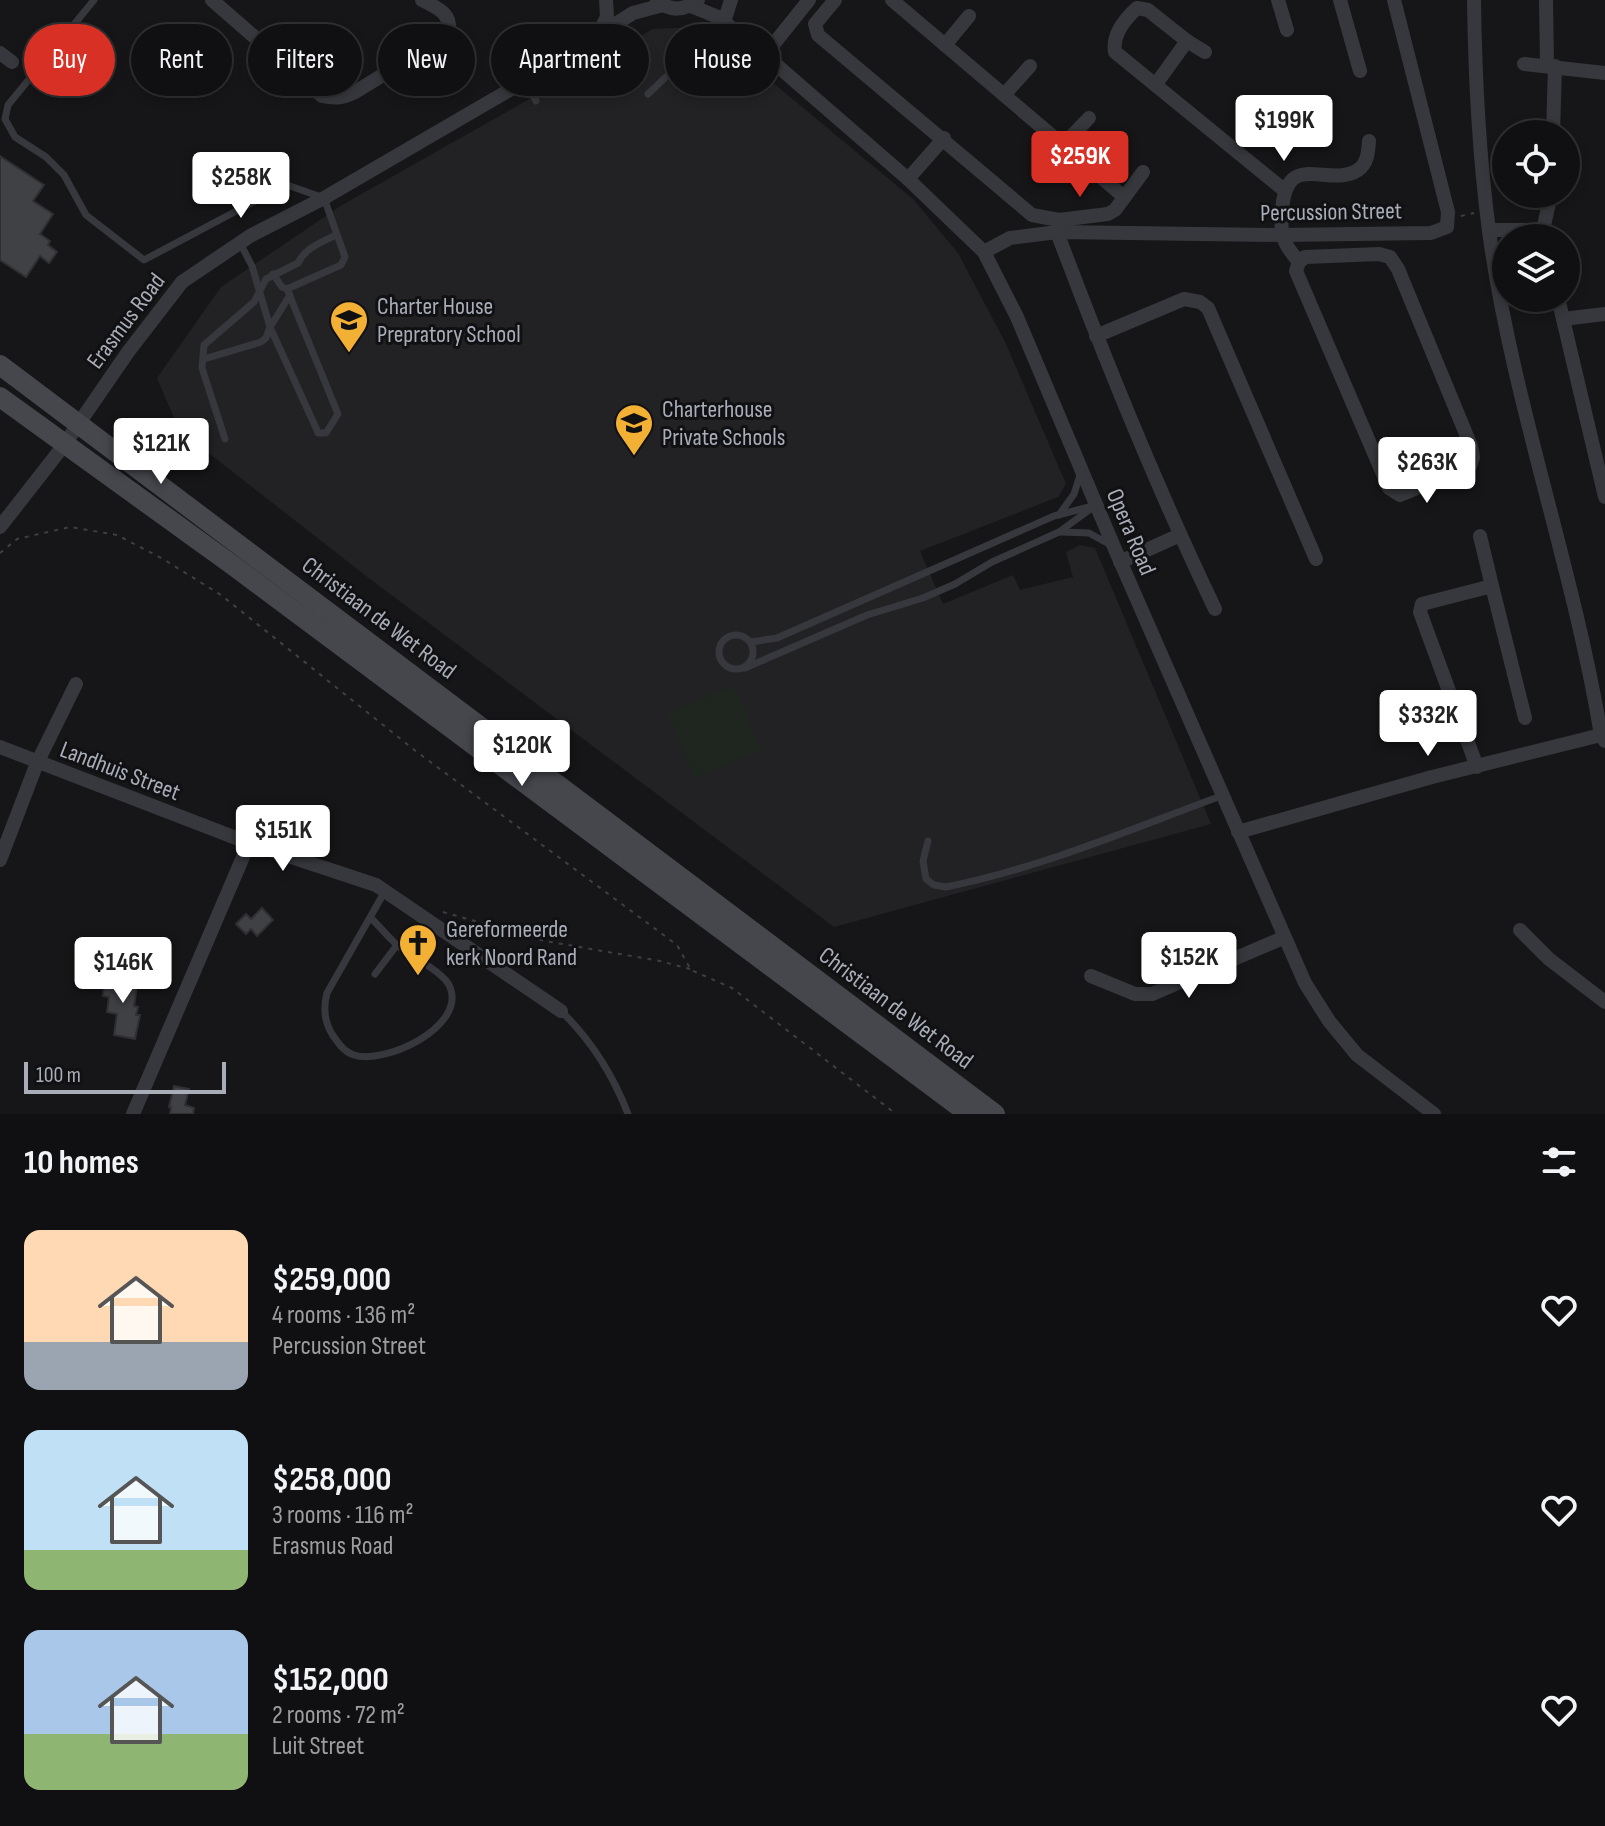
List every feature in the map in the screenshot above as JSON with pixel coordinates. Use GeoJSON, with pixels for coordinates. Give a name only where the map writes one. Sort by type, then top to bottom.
{"type":"FeatureCollection","features":[{"type":"Feature","properties":{"kind":"main road","name":"Christiaan de Wet Road"},"geometry":{"type":"LineString","coordinates":[[0,365],[522,761],[995,1114]]}},
{"type":"Feature","properties":{"kind":"main road","name":"Christiaan de Wet Road"},"geometry":{"type":"LineString","coordinates":[[0,397],[231,564],[969,1114]]}},
{"type":"Feature","properties":{"kind":"street"},"geometry":{"type":"LineString","coordinates":[[212,0],[322,96],[334,99],[355,92],[447,36],[448,17],[422,0]]}},
{"type":"Feature","properties":{"kind":"street"},"geometry":{"type":"LineString","coordinates":[[605,24],[606,0]]}},
{"type":"Feature","properties":{"kind":"street","name":"Erasmus Road"},"geometry":{"type":"LineString","coordinates":[[633,13],[642,0]]}},
{"type":"Feature","properties":{"kind":"street","name":"Opera Road"},"geometry":{"type":"LineString","coordinates":[[710,0],[721,20]]}},
{"type":"Feature","properties":{"kind":"street"},"geometry":{"type":"LineString","coordinates":[[721,20],[731,0]]}},
{"type":"Feature","properties":{"kind":"street"},"geometry":{"type":"LineString","coordinates":[[780,36],[809,0]]}},
{"type":"Feature","properties":{"kind":"street"},"geometry":{"type":"LineString","coordinates":[[835,0],[815,24],[818,35],[1032,215],[1059,220],[1096,217],[1115,210],[1143,172]]}},
{"type":"Feature","properties":{"kind":"street"},"geometry":{"type":"LineString","coordinates":[[892,0],[1123,196]]}},
{"type":"Feature","properties":{"kind":"street"},"geometry":{"type":"LineString","coordinates":[[1278,0],[1287,30]]}},
{"type":"Feature","properties":{"kind":"street"},"geometry":{"type":"LineString","coordinates":[[1340,0],[1360,71]]}},
{"type":"Feature","properties":{"kind":"street"},"geometry":{"type":"LineString","coordinates":[[1394,0],[1448,220]]}},
{"type":"Feature","properties":{"kind":"street"},"geometry":{"type":"LineString","coordinates":[[1238,832],[1432,777],[1603,738],[1590,669],[1510,341],[1489,230],[1475,67],[1474,0]]}},
{"type":"Feature","properties":{"kind":"street"},"geometry":{"type":"LineString","coordinates":[[1546,0],[1553,120]]}},
{"type":"Feature","properties":{"kind":"street","name":"Erasmus Road"},"geometry":{"type":"LineString","coordinates":[[616,24],[633,13],[660,3],[672,9],[694,3]]}},
{"type":"Feature","properties":{"kind":"street","name":"Opera Road"},"geometry":{"type":"LineString","coordinates":[[694,3],[726,24]]}},
{"type":"Feature","properties":{"kind":"street"},"geometry":{"type":"LineString","coordinates":[[1205,52],[1148,10],[1137,8],[1116,34],[1115,52],[1284,190]]}},
{"type":"Feature","properties":{"kind":"street"},"geometry":{"type":"LineString","coordinates":[[945,45],[969,16]]}},
{"type":"Feature","properties":{"kind":"street"},"geometry":{"type":"LineString","coordinates":[[1156,84],[1187,41]]}},
{"type":"Feature","properties":{"kind":"street"},"geometry":{"type":"LineString","coordinates":[[1524,64],[1605,73]]}},
{"type":"Feature","properties":{"kind":"street"},"geometry":{"type":"LineString","coordinates":[[1004,95],[1030,66]]}},
{"type":"Feature","properties":{"kind":"street","name":"Opera Road"},"geometry":{"type":"LineString","coordinates":[[780,68],[908,179],[984,252],[1017,317],[1283,938],[1315,1000],[1357,1055],[1428,1112]]}},
{"type":"Feature","properties":{"kind":"street","name":"Erasmus Road"},"geometry":{"type":"LineString","coordinates":[[0,527],[64,445],[128,352],[182,282],[240,243],[499,96]]}},
{"type":"Feature","properties":{"kind":"street"},"geometry":{"type":"LineString","coordinates":[[1063,145],[1089,118]]}},
{"type":"Feature","properties":{"kind":"street"},"geometry":{"type":"LineString","coordinates":[[908,179],[944,138]]}},
{"type":"Feature","properties":{"kind":"street"},"geometry":{"type":"LineString","coordinates":[[1294,256],[1379,254],[1390,257],[1398,269],[1471,446],[1473,457],[1470,466],[1400,495],[1389,488],[1296,271],[1294,256],[1281,235],[1284,190],[1296,177],[1309,173],[1357,171],[1366,162],[1369,141]]}},
{"type":"Feature","properties":{"kind":"street","name":"Percussion Street"},"geometry":{"type":"LineString","coordinates":[[984,252],[1010,238],[1057,232],[1281,235],[1431,233],[1447,227],[1448,220]]}},
{"type":"Feature","properties":{"kind":"street"},"geometry":{"type":"LineString","coordinates":[[1057,232],[1096,336],[1180,535],[1215,609]]}},
{"type":"Feature","properties":{"kind":"street"},"geometry":{"type":"LineString","coordinates":[[1096,336],[1184,299],[1200,302],[1208,308],[1316,559]]}},
{"type":"Feature","properties":{"kind":"street"},"geometry":{"type":"LineString","coordinates":[[1561,312],[1602,468],[1605,497]]}},
{"type":"Feature","properties":{"kind":"street"},"geometry":{"type":"LineString","coordinates":[[1563,319],[1605,314]]}},
{"type":"Feature","properties":{"kind":"street"},"geometry":{"type":"LineString","coordinates":[[1117,554],[1150,549],[1180,535]]}},
{"type":"Feature","properties":{"kind":"street"},"geometry":{"type":"LineString","coordinates":[[1480,536],[1525,718]]}},
{"type":"Feature","properties":{"kind":"street"},"geometry":{"type":"LineString","coordinates":[[1477,767],[1420,608],[1425,602],[1492,586]]}},
{"type":"Feature","properties":{"kind":"street"},"geometry":{"type":"LineString","coordinates":[[0,860],[37,763],[76,684]]}},
{"type":"Feature","properties":{"kind":"street","name":"Landhuis Street"},"geometry":{"type":"LineString","coordinates":[[0,747],[249,843],[360,878],[386,890],[561,1011]]}},
{"type":"Feature","properties":{"kind":"street"},"geometry":{"type":"LineString","coordinates":[[133,1114],[249,843]]}},
{"type":"Feature","properties":{"kind":"street"},"geometry":{"type":"LineString","coordinates":[[1520,930],[1549,959],[1605,1002]]}},
{"type":"Feature","properties":{"kind":"street"},"geometry":{"type":"LineString","coordinates":[[1091,976],[1135,994],[1152,994],[1283,938]]}},
{"type":"Feature","properties":{"kind":"lane"},"geometry":{"type":"LineString","coordinates":[[94,0],[8,105],[5,119],[15,137],[46,157],[64,175],[86,215],[144,260],[278,189],[290,186],[324,198],[344,261],[335,269],[306,280],[289,292],[266,338],[261,342],[204,359]]}},
{"type":"Feature","properties":{"kind":"lane"},"geometry":{"type":"LineString","coordinates":[[649,93],[721,20]]}},
{"type":"Feature","properties":{"kind":"lane"},"geometry":{"type":"LineString","coordinates":[[533,96],[536,101]]}},
{"type":"Feature","properties":{"kind":"lane"},"geometry":{"type":"LineString","coordinates":[[306,280],[298,263],[300,257],[336,235]]}},
{"type":"Feature","properties":{"kind":"lane"},"geometry":{"type":"LineString","coordinates":[[240,243],[259,288],[270,327],[318,433],[326,433],[338,414],[289,292],[273,274]]}},
{"type":"Feature","properties":{"kind":"lane"},"geometry":{"type":"LineString","coordinates":[[225,439],[202,368],[206,341],[254,302],[259,288],[273,274],[298,263]]}},
{"type":"Feature","properties":{"kind":"lane"},"geometry":{"type":"LineString","coordinates":[[1059,515],[1074,494],[1081,470]]}},
{"type":"Feature","properties":{"kind":"lane"},"geometry":{"type":"LineString","coordinates":[[751,642],[777,638],[1059,515],[1096,505]]}},
{"type":"Feature","properties":{"kind":"lane"},"geometry":{"type":"LineString","coordinates":[[745,668],[754,653],[751,642],[742,636],[731,636],[720,647],[723,663],[733,669],[745,668],[867,615],[923,598],[955,584],[992,562],[1059,532],[1096,505]]}},
{"type":"Feature","properties":{"kind":"lane"},"geometry":{"type":"LineString","coordinates":[[1059,532],[1089,533],[1117,554]]}},
{"type":"Feature","properties":{"kind":"lane"},"geometry":{"type":"LineString","coordinates":[[928,841],[923,861],[926,879],[934,885],[946,887],[1029,866],[1221,796]]}},
{"type":"Feature","properties":{"kind":"lane"},"geometry":{"type":"LineString","coordinates":[[371,918],[397,945],[445,979],[452,996],[451,1008],[442,1025],[413,1043],[373,1057],[350,1055],[339,1045],[330,1030],[324,1005],[327,993],[386,890]]}},
{"type":"Feature","properties":{"kind":"lane"},"geometry":{"type":"LineString","coordinates":[[375,974],[397,945]]}},
{"type":"Feature","properties":{"kind":"lane"},"geometry":{"type":"LineString","coordinates":[[561,1011],[574,1024],[617,1085],[628,1114]]}},
{"type":"Feature","properties":{"kind":"path"},"geometry":{"type":"LineString","coordinates":[[1448,220],[1488,210]]}},
{"type":"Feature","properties":{"kind":"path"},"geometry":{"type":"LineString","coordinates":[[0,553],[17,539],[70,527],[117,535],[186,572],[221,595],[417,752],[677,945],[691,970]]}},
{"type":"Feature","properties":{"kind":"path"},"geometry":{"type":"LineString","coordinates":[[436,911],[545,941],[660,961],[691,970],[732,988],[896,1114]]}},
{"type":"Feature","properties":{"kind":"shaded area","name":"Charterhouse Private Schools"},"geometry":{"type":"Polygon","coordinates":[[[665,28],[665,96],[780,96],[780,89],[914,200],[958,253],[1006,344],[1066,484],[1058,497],[920,551],[943,604],[1013,575],[1020,590],[1073,577],[1066,552],[1080,545],[1095,548],[1211,824],[834,927],[370,579],[179,430],[157,378],[221,287],[342,205],[535,96],[649,96],[649,31],[665,28]]]}},
{"type":"Feature","properties":{"kind":"shaded area"},"geometry":{"type":"Polygon","coordinates":[[[735,685],[761,750],[694,778],[668,713],[735,685]]]}},
{"type":"Feature","properties":{"kind":"building"},"geometry":{"type":"Polygon","coordinates":[[[0,156],[44,185],[33,201],[53,214],[40,234],[50,241],[48,245],[57,252],[49,263],[40,256],[26,277],[0,260],[0,156]]]}},
{"type":"Feature","properties":{"kind":"building"},"geometry":{"type":"Polygon","coordinates":[[[262,908],[273,920],[257,936],[251,929],[246,934],[236,924],[246,914],[251,919],[262,908]]]}},
{"type":"Feature","properties":{"kind":"building"},"geometry":{"type":"Polygon","coordinates":[[[113,975],[138,979],[134,1006],[138,1007],[136,1015],[140,1015],[135,1039],[114,1035],[117,1014],[107,1012],[109,997],[103,996],[104,985],[112,986],[113,975]]]}},
{"type":"Feature","properties":{"kind":"building"},"geometry":{"type":"Polygon","coordinates":[[[174,1086],[189,1089],[185,1105],[194,1108],[193,1114],[170,1114],[174,1086]]]}},
{"type":"Feature","properties":{"kind":"place","name":"Charter House Prepratory School"},"geometry":{"type":"Point","coordinates":[349,354]}},
{"type":"Feature","properties":{"kind":"place","name":"Charterhouse Private Schools"},"geometry":{"type":"Point","coordinates":[634,457]}},
{"type":"Feature","properties":{"kind":"place","name":"Gereformeerde kerk Noord Rand"},"geometry":{"type":"Point","coordinates":[418,977]}}]}
